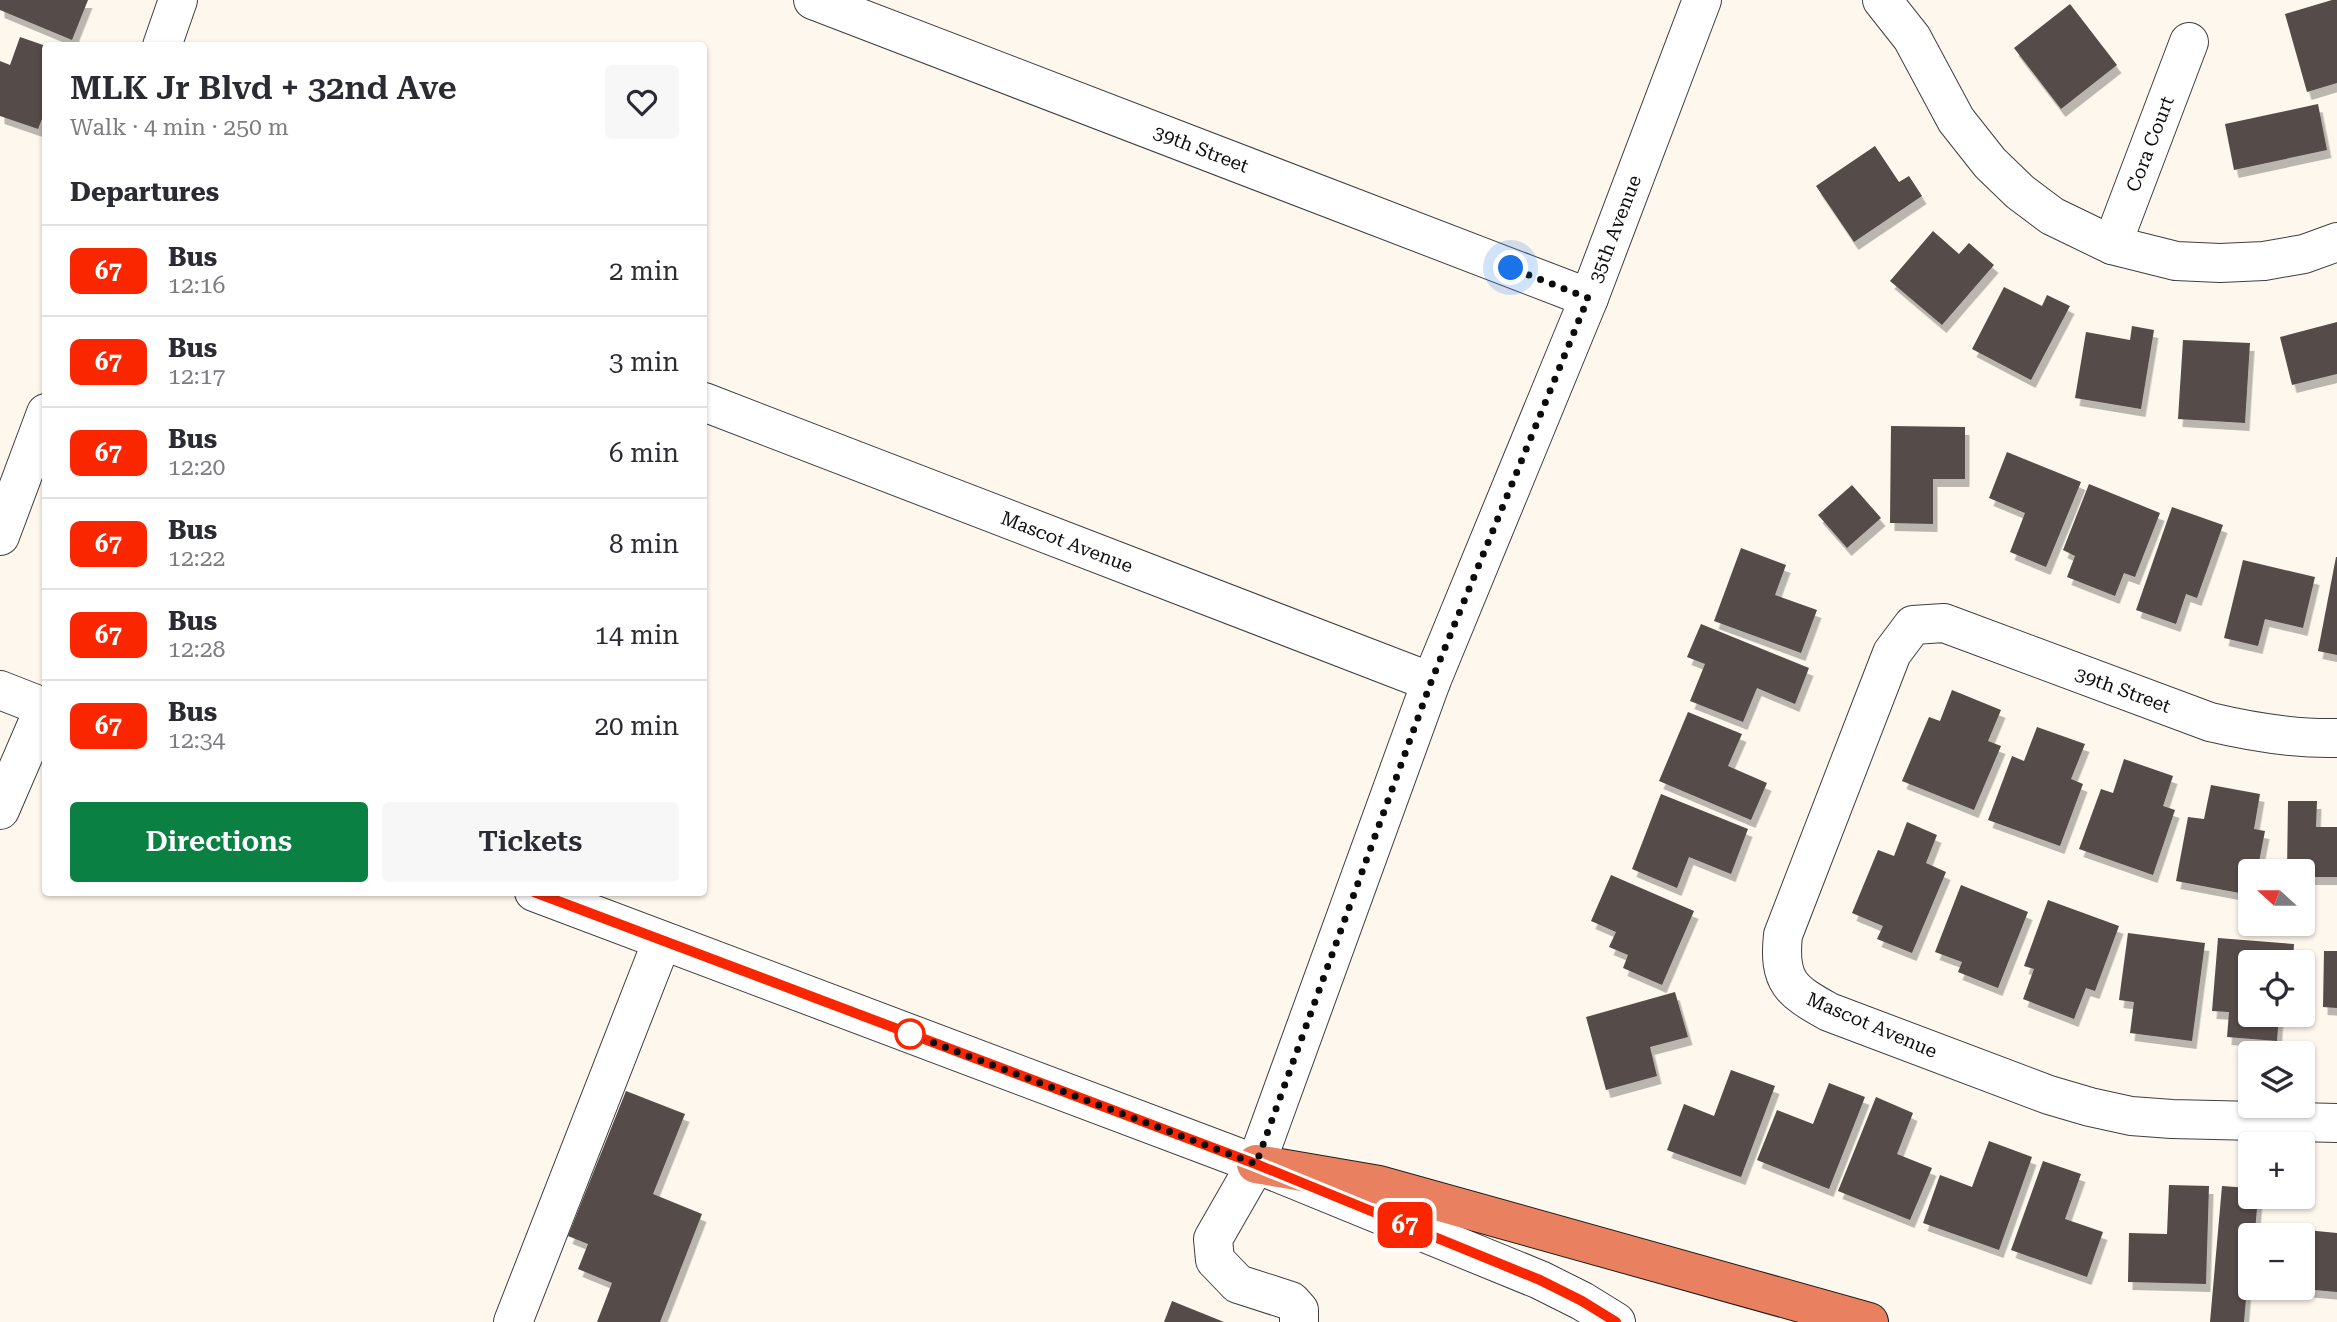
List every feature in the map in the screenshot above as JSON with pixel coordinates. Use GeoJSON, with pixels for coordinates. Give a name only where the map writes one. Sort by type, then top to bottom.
{"type":"FeatureCollection","features":[{"type":"Feature","properties":{"kind":"highway"},"geometry":{"type":"LineString","coordinates":[[1256,1164],[1379,1185],[1870,1322]]}},
{"type":"Feature","properties":{"kind":"street"},"geometry":{"type":"LineString","coordinates":[[163,42],[178,0]]}},
{"type":"Feature","properties":{"kind":"street","name":"39th Street"},"geometry":{"type":"LineString","coordinates":[[813,0],[1588,298]]}},
{"type":"Feature","properties":{"kind":"street","name":"35th Avenue"},"geometry":{"type":"LineString","coordinates":[[1299,1322],[1299,1310],[1291,1301],[1238,1284],[1215,1260],[1213,1239],[1256,1164],[1431,682],[1588,298],[1702,0]]}},
{"type":"Feature","properties":{"kind":"street"},"geometry":{"type":"LineString","coordinates":[[1882,0],[1912,38],[1956,120],[1990,163],[2020,192],[2052,216],[2112,245],[2176,261],[2220,264],[2264,261],[2304,254],[2337,242]]}},
{"type":"Feature","properties":{"kind":"street","name":"Cora Court"},"geometry":{"type":"LineString","coordinates":[[2112,245],[2189,42]]}},
{"type":"Feature","properties":{"kind":"street","name":"Mascot Avenue"},"geometry":{"type":"LineString","coordinates":[[707,403],[1431,682]]}},
{"type":"Feature","properties":{"kind":"street"},"geometry":{"type":"LineString","coordinates":[[0,536],[42,424]]}},
{"type":"Feature","properties":{"kind":"street","name":"39th Street"},"geometry":{"type":"LineString","coordinates":[[1913,625],[1944,624],[2210,722],[2287,736],[2337,738]]}},
{"type":"Feature","properties":{"kind":"street","name":"Mascot Avenue"},"geometry":{"type":"LineString","coordinates":[[1913,625],[1892,653],[1783,935],[1781,955],[1787,980],[1800,996],[1829,1012],[2049,1096],[2090,1107],[2172,1119],[2337,1124]]}},
{"type":"Feature","properties":{"kind":"street"},"geometry":{"type":"LineString","coordinates":[[0,690],[42,707]]}},
{"type":"Feature","properties":{"kind":"street"},"geometry":{"type":"LineString","coordinates":[[0,810],[42,715]]}},
{"type":"Feature","properties":{"kind":"street"},"geometry":{"type":"LineString","coordinates":[[544,896],[1256,1164],[1540,1280],[1616,1322]]}},
{"type":"Feature","properties":{"kind":"street"},"geometry":{"type":"LineString","coordinates":[[513,1322],[662,941]]}},
{"type":"Feature","properties":{"kind":"building"},"geometry":{"type":"Polygon","coordinates":[[[0,0],[88,0],[72,40],[0,10],[0,0]]]}},
{"type":"Feature","properties":{"kind":"building"},"geometry":{"type":"Polygon","coordinates":[[[2337,0],[2337,83],[2307,92],[2285,14],[2337,0]]]}},
{"type":"Feature","properties":{"kind":"building"},"geometry":{"type":"Polygon","coordinates":[[[2070,4],[2117,65],[2061,109],[2014,48],[2070,4]]]}},
{"type":"Feature","properties":{"kind":"building"},"geometry":{"type":"Polygon","coordinates":[[[20,37],[42,45],[42,119],[38,129],[0,116],[0,61],[10,65],[20,37]]]}},
{"type":"Feature","properties":{"kind":"building"},"geometry":{"type":"Polygon","coordinates":[[[2318,104],[2327,150],[2234,170],[2225,124],[2318,104]]]}},
{"type":"Feature","properties":{"kind":"building"},"geometry":{"type":"Polygon","coordinates":[[[1875,146],[1899,182],[1909,176],[1922,196],[1854,242],[1816,186],[1875,146]]]}},
{"type":"Feature","properties":{"kind":"building"},"geometry":{"type":"Polygon","coordinates":[[[1933,231],[1959,254],[1969,243],[1994,265],[1942,325],[1890,281],[1933,231]]]}},
{"type":"Feature","properties":{"kind":"building"},"geometry":{"type":"Polygon","coordinates":[[[2004,287],[2042,306],[2047,295],[2070,306],[2031,380],[1972,349],[2004,287]]]}},
{"type":"Feature","properties":{"kind":"building"},"geometry":{"type":"Polygon","coordinates":[[[2337,322],[2337,374],[2292,385],[2280,337],[2337,322]]]}},
{"type":"Feature","properties":{"kind":"building"},"geometry":{"type":"Polygon","coordinates":[[[2132,326],[2154,330],[2141,409],[2075,398],[2086,332],[2130,340],[2132,326]]]}},
{"type":"Feature","properties":{"kind":"building"},"geometry":{"type":"Polygon","coordinates":[[[2183,340],[2250,343],[2245,423],[2178,419],[2183,340]]]}},
{"type":"Feature","properties":{"kind":"building"},"geometry":{"type":"Polygon","coordinates":[[[1891,426],[1965,427],[1965,479],[1933,479],[1933,524],[1890,523],[1891,426]]]}},
{"type":"Feature","properties":{"kind":"building"},"geometry":{"type":"Polygon","coordinates":[[[2007,452],[2081,482],[2046,567],[2010,552],[2025,513],[1989,498],[2007,452]]]}},
{"type":"Feature","properties":{"kind":"building"},"geometry":{"type":"Polygon","coordinates":[[[2089,484],[2160,513],[2135,577],[2124,573],[2115,596],[2067,577],[2075,556],[2063,550],[2089,484]]]}},
{"type":"Feature","properties":{"kind":"building"},"geometry":{"type":"Polygon","coordinates":[[[1852,485],[1881,518],[1847,548],[1818,515],[1852,485]]]}},
{"type":"Feature","properties":{"kind":"building"},"geometry":{"type":"Polygon","coordinates":[[[2172,507],[2223,525],[2197,598],[2186,594],[2176,624],[2136,610],[2172,507]]]}},
{"type":"Feature","properties":{"kind":"building"},"geometry":{"type":"Polygon","coordinates":[[[1741,548],[1786,565],[1775,595],[1817,610],[1801,653],[1714,621],[1741,548]]]}},
{"type":"Feature","properties":{"kind":"building"},"geometry":{"type":"Polygon","coordinates":[[[2337,557],[2337,655],[2318,651],[2337,557]]]}},
{"type":"Feature","properties":{"kind":"building"},"geometry":{"type":"Polygon","coordinates":[[[2243,560],[2315,577],[2303,628],[2265,619],[2258,646],[2224,638],[2243,560]]]}},
{"type":"Feature","properties":{"kind":"building"},"geometry":{"type":"Polygon","coordinates":[[[1701,624],[1809,668],[1795,704],[1757,688],[1743,722],[1690,701],[1705,664],[1687,657],[1701,624]]]}},
{"type":"Feature","properties":{"kind":"building"},"geometry":{"type":"Polygon","coordinates":[[[1952,690],[2001,710],[1988,741],[2001,746],[1974,810],[1902,781],[1929,717],[1940,721],[1952,690]]]}},
{"type":"Feature","properties":{"kind":"building"},"geometry":{"type":"Polygon","coordinates":[[[1688,712],[1742,734],[1728,766],[1767,783],[1751,820],[1659,781],[1688,712]]]}},
{"type":"Feature","properties":{"kind":"building"},"geometry":{"type":"Polygon","coordinates":[[[2037,727],[2085,744],[2071,779],[2083,784],[2060,846],[1988,820],[2012,756],[2024,761],[2037,727]]]}},
{"type":"Feature","properties":{"kind":"building"},"geometry":{"type":"Polygon","coordinates":[[[2124,759],[2173,776],[2163,806],[2175,810],[2153,875],[2079,849],[2101,789],[2113,793],[2124,759]]]}},
{"type":"Feature","properties":{"kind":"building"},"geometry":{"type":"Polygon","coordinates":[[[2211,785],[2260,794],[2254,829],[2265,831],[2260,859],[2238,859],[2238,893],[2176,881],[2188,817],[2204,819],[2211,785]]]}},
{"type":"Feature","properties":{"kind":"building"},"geometry":{"type":"Polygon","coordinates":[[[1661,794],[1748,829],[1731,874],[1689,857],[1677,888],[1632,869],[1661,794]]]}},
{"type":"Feature","properties":{"kind":"building"},"geometry":{"type":"Polygon","coordinates":[[[2288,801],[2317,801],[2316,827],[2337,827],[2337,877],[2315,877],[2315,859],[2287,859],[2288,801]]]}},
{"type":"Feature","properties":{"kind":"building"},"geometry":{"type":"Polygon","coordinates":[[[1907,822],[1937,835],[1926,863],[1946,872],[1912,953],[1877,939],[1883,926],[1852,913],[1878,850],[1894,856],[1907,822]]]}},
{"type":"Feature","properties":{"kind":"building"},"geometry":{"type":"Polygon","coordinates":[[[1611,875],[1694,911],[1662,985],[1623,968],[1628,955],[1609,947],[1616,932],[1591,921],[1611,875]]]}},
{"type":"Feature","properties":{"kind":"building"},"geometry":{"type":"Polygon","coordinates":[[[1961,885],[2028,912],[1998,988],[1958,972],[1962,962],[1935,952],[1961,885]]]}},
{"type":"Feature","properties":{"kind":"building"},"geometry":{"type":"Polygon","coordinates":[[[2048,900],[2119,926],[2095,991],[2086,988],[2074,1019],[2023,999],[2034,969],[2024,966],[2048,900]]]}},
{"type":"Feature","properties":{"kind":"building"},"geometry":{"type":"Polygon","coordinates":[[[2128,933],[2205,943],[2192,1041],[2130,1033],[2134,1002],[2119,1000],[2128,933]]]}},
{"type":"Feature","properties":{"kind":"building"},"geometry":{"type":"Polygon","coordinates":[[[2218,938],[2294,944],[2294,950],[2238,950],[2238,1027],[2278,1027],[2277,1041],[2227,1037],[2229,1012],[2212,1011],[2218,938]]]}},
{"type":"Feature","properties":{"kind":"building"},"geometry":{"type":"Polygon","coordinates":[[[2324,951],[2337,951],[2337,1008],[2323,1007],[2324,951]]]}},
{"type":"Feature","properties":{"kind":"building"},"geometry":{"type":"Polygon","coordinates":[[[1675,992],[1688,1037],[1650,1047],[1657,1076],[1606,1090],[1586,1017],[1675,992]]]}},
{"type":"Feature","properties":{"kind":"building"},"geometry":{"type":"Polygon","coordinates":[[[1731,1070],[1775,1086],[1741,1177],[1667,1150],[1684,1104],[1714,1116],[1731,1070]]]}},
{"type":"Feature","properties":{"kind":"building"},"geometry":{"type":"Polygon","coordinates":[[[1829,1083],[1865,1097],[1829,1189],[1757,1160],[1777,1110],[1813,1124],[1829,1083]]]}},
{"type":"Feature","properties":{"kind":"building"},"geometry":{"type":"Polygon","coordinates":[[[626,1091],[685,1114],[653,1194],[702,1214],[660,1322],[597,1322],[612,1283],[578,1269],[588,1244],[568,1236],[626,1091]]]}},
{"type":"Feature","properties":{"kind":"building"},"geometry":{"type":"Polygon","coordinates":[[[1876,1097],[1913,1113],[1897,1154],[1932,1168],[1910,1220],[1838,1191],[1876,1097]]]}},
{"type":"Feature","properties":{"kind":"building"},"geometry":{"type":"Polygon","coordinates":[[[1989,1141],[2032,1157],[1999,1250],[1923,1223],[1940,1175],[1972,1187],[1989,1141]]]}},
{"type":"Feature","properties":{"kind":"building"},"geometry":{"type":"Polygon","coordinates":[[[2043,1161],[2081,1174],[2065,1219],[2103,1232],[2087,1277],[2011,1250],[2043,1161]]]}},
{"type":"Feature","properties":{"kind":"building"},"geometry":{"type":"Polygon","coordinates":[[[2169,1185],[2209,1186],[2206,1284],[2128,1282],[2129,1233],[2167,1234],[2169,1185]]]}},
{"type":"Feature","properties":{"kind":"building"},"geometry":{"type":"Polygon","coordinates":[[[2222,1186],[2238,1187],[2238,1209],[2257,1209],[2256,1223],[2238,1223],[2238,1300],[2246,1300],[2244,1322],[2210,1322],[2222,1186]]]}},
{"type":"Feature","properties":{"kind":"building"},"geometry":{"type":"Polygon","coordinates":[[[2315,1231],[2337,1233],[2337,1292],[2315,1290],[2315,1231]]]}},
{"type":"Feature","properties":{"kind":"building"},"geometry":{"type":"Polygon","coordinates":[[[1172,1301],[1224,1322],[1164,1322],[1172,1301]]]}},
{"type":"Feature","properties":{"kind":"bus line","name":"67"},"geometry":{"type":"LineString","coordinates":[[545,896],[1256,1164],[1540,1280],[1616,1322]]}},
{"type":"Feature","properties":{"kind":"route"},"geometry":{"type":"LineString","coordinates":[[910,1034],[1256,1164],[1431,682],[1588,298],[1511,268]]}}]}
